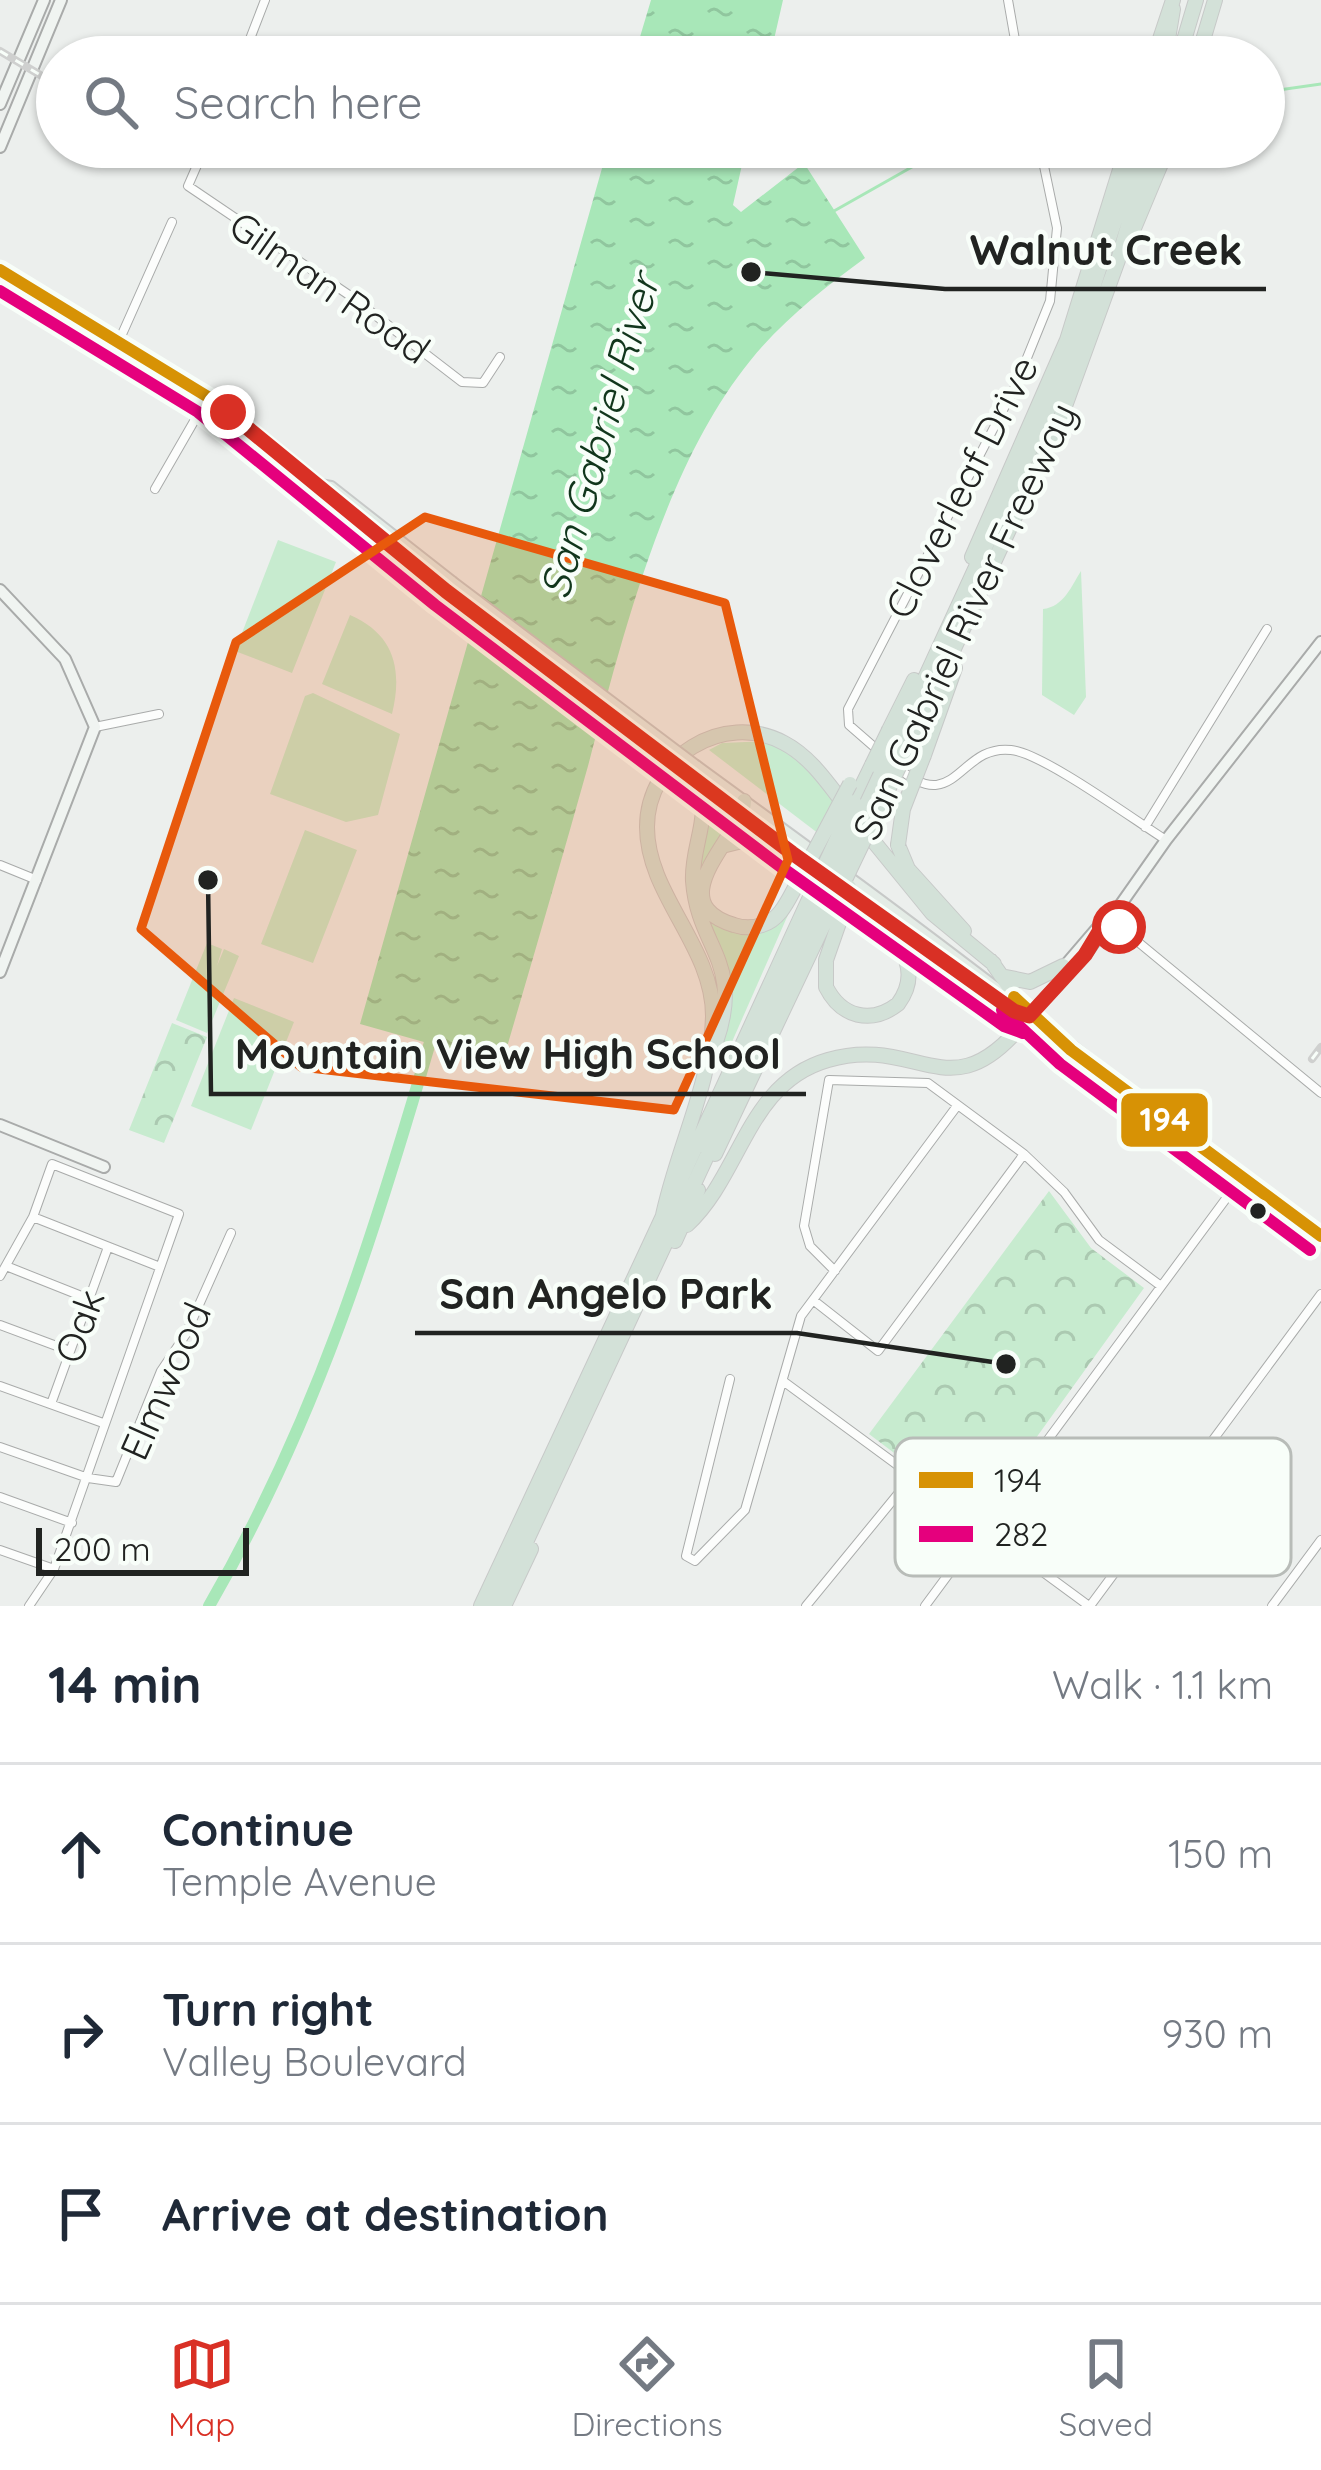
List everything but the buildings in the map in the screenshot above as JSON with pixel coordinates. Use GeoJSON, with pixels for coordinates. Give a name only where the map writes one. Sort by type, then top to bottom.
{"type":"FeatureCollection","features":[{"type":"Feature","properties":{"kind":"highway"},"geometry":{"type":"LineString","coordinates":[[1167,36],[1196,0]]}},
{"type":"Feature","properties":{"kind":"highway"},"geometry":{"type":"LineString","coordinates":[[1204,36],[1215,0]]}},
{"type":"Feature","properties":{"kind":"highway"},"geometry":{"type":"LineString","coordinates":[[1173,2],[1177,36]]}},
{"type":"Feature","properties":{"kind":"highway"},"geometry":{"type":"LineString","coordinates":[[1172,36],[1176,22]]}},
{"type":"Feature","properties":{"kind":"highway","name":"San Gabriel River Freeway"},"geometry":{"type":"LineString","coordinates":[[481,1606],[654,1261],[679,1232],[826,905],[872,765],[899,738],[982,590],[1061,417],[1118,260],[1138,228],[1131,168]]}},
{"type":"Feature","properties":{"kind":"highway"},"geometry":{"type":"LineString","coordinates":[[1134,186],[1136,168]]}},
{"type":"Feature","properties":{"kind":"highway","name":"San Gabriel River Freeway"},"geometry":{"type":"LineString","coordinates":[[497,1606],[654,1261],[662,1220],[859,848],[899,738],[1040,408],[1093,266],[1141,168]]}},
{"type":"Feature","properties":{"kind":"highway"},"geometry":{"type":"LineString","coordinates":[[654,1261],[826,905],[1054,410],[1129,193],[1150,168]]}},
{"type":"Feature","properties":{"kind":"highway"},"geometry":{"type":"LineString","coordinates":[[982,590],[899,820],[898,845],[908,869],[1006,977],[1019,1001]]}},
{"type":"Feature","properties":{"kind":"highway"},"geometry":{"type":"LineString","coordinates":[[662,1220],[712,1036],[712,994],[696,948],[654,864],[647,826],[661,777],[699,742],[749,733],[794,748],[921,901],[994,964]]}},
{"type":"Feature","properties":{"kind":"highway"},"geometry":{"type":"LineString","coordinates":[[743,808],[706,868],[703,887],[710,907],[732,925],[767,923],[797,884],[850,784],[872,765]]}},
{"type":"Feature","properties":{"kind":"highway"},"geometry":{"type":"LineString","coordinates":[[694,774],[705,808],[693,878],[727,989],[720,1031],[699,1085]]}},
{"type":"Feature","properties":{"kind":"highway"},"geometry":{"type":"LineString","coordinates":[[718,849],[732,840],[754,838],[792,853]]}},
{"type":"Feature","properties":{"kind":"highway"},"geometry":{"type":"LineString","coordinates":[[826,905],[826,986],[848,1012],[874,1017],[898,1004],[910,975],[902,948],[875,913]]}},
{"type":"Feature","properties":{"kind":"highway"},"geometry":{"type":"LineString","coordinates":[[1006,977],[1030,982],[1064,969]]}},
{"type":"Feature","properties":{"kind":"highway"},"geometry":{"type":"LineString","coordinates":[[679,1232],[702,1211],[762,1106],[796,1074],[828,1060],[860,1055],[973,1067],[998,1054],[1029,1016]]}},
{"type":"Feature","properties":{"kind":"main road"},"geometry":{"type":"LineString","coordinates":[[0,104],[44,0]]}},
{"type":"Feature","properties":{"kind":"main road"},"geometry":{"type":"LineString","coordinates":[[46,36],[61,0]]}},
{"type":"Feature","properties":{"kind":"main road"},"geometry":{"type":"LineString","coordinates":[[0,147],[36,60]]}},
{"type":"Feature","properties":{"kind":"main road"},"geometry":{"type":"LineString","coordinates":[[0,270],[208,397],[320,485],[324,495],[694,774],[1019,1001],[1029,1016]]}},
{"type":"Feature","properties":{"kind":"main road"},"geometry":{"type":"LineString","coordinates":[[0,590],[65,659],[95,728],[0,972]]}},
{"type":"Feature","properties":{"kind":"main road"},"geometry":{"type":"LineString","coordinates":[[1029,1016],[1321,642]]}},
{"type":"Feature","properties":{"kind":"main road"},"geometry":{"type":"LineString","coordinates":[[743,808],[792,853],[1014,1011],[1029,1016],[1321,1236]]}},
{"type":"Feature","properties":{"kind":"main road"},"geometry":{"type":"LineString","coordinates":[[0,1125],[104,1167]]}},
{"type":"Feature","properties":{"kind":"street"},"geometry":{"type":"LineString","coordinates":[[251,36],[265,0]]}},
{"type":"Feature","properties":{"kind":"street"},"geometry":{"type":"LineString","coordinates":[[1008,0],[1014,36]]}},
{"type":"Feature","properties":{"kind":"street","name":"Gilman Road"},"geometry":{"type":"LineString","coordinates":[[196,168],[188,186],[349,296],[462,382],[483,383],[500,357]]}},
{"type":"Feature","properties":{"kind":"street","name":"Cloverleaf Drive"},"geometry":{"type":"LineString","coordinates":[[1045,168],[1053,203],[1056,276],[1016,385],[848,709],[849,725],[925,785],[948,783],[987,753],[1012,750],[1144,827]]}},
{"type":"Feature","properties":{"kind":"street","name":"Gilman Road"},"geometry":{"type":"LineString","coordinates":[[119,341],[172,222]]}},
{"type":"Feature","properties":{"kind":"street"},"geometry":{"type":"LineString","coordinates":[[155,489],[208,397]]}},
{"type":"Feature","properties":{"kind":"street"},"geometry":{"type":"LineString","coordinates":[[1166,840],[1144,827],[1267,628]]}},
{"type":"Feature","properties":{"kind":"street"},"geometry":{"type":"LineString","coordinates":[[95,728],[159,714]]}},
{"type":"Feature","properties":{"kind":"street"},"geometry":{"type":"LineString","coordinates":[[0,865],[37,880]]}},
{"type":"Feature","properties":{"kind":"street"},"geometry":{"type":"LineString","coordinates":[[1108,917],[1321,1094]]}},
{"type":"Feature","properties":{"kind":"street"},"geometry":{"type":"LineString","coordinates":[[835,1270],[810,1246],[804,1226],[829,1080],[928,1083],[1024,1154],[1064,1192],[1099,1240],[1162,1286]]}},
{"type":"Feature","properties":{"kind":"street"},"geometry":{"type":"LineString","coordinates":[[730,1378],[686,1556],[695,1561],[745,1510],[795,1328],[957,1106]]}},
{"type":"Feature","properties":{"kind":"street"},"geometry":{"type":"LineString","coordinates":[[813,1300],[878,1351],[1024,1154]]}},
{"type":"Feature","properties":{"kind":"street"},"geometry":{"type":"LineString","coordinates":[[0,1276],[33,1217],[52,1164],[179,1214],[54,1569],[28,1606]]}},
{"type":"Feature","properties":{"kind":"street"},"geometry":{"type":"LineString","coordinates":[[1049,1438],[1242,1177]]}},
{"type":"Feature","properties":{"kind":"street"},"geometry":{"type":"LineString","coordinates":[[33,1217],[160,1268]]}},
{"type":"Feature","properties":{"kind":"street","name":"Elmwood"},"geometry":{"type":"LineString","coordinates":[[0,1447],[88,1478],[116,1481],[161,1371],[186,1334],[230,1233]]}},
{"type":"Feature","properties":{"kind":"street","name":"Oak"},"geometry":{"type":"LineString","coordinates":[[51,1404],[108,1247]]}},
{"type":"Feature","properties":{"kind":"street"},"geometry":{"type":"LineString","coordinates":[[6,1266],[89,1299]]}},
{"type":"Feature","properties":{"kind":"street"},"geometry":{"type":"LineString","coordinates":[[1214,1438],[1321,1294]]}},
{"type":"Feature","properties":{"kind":"street"},"geometry":{"type":"LineString","coordinates":[[0,1325],[70,1351]]}},
{"type":"Feature","properties":{"kind":"street"},"geometry":{"type":"LineString","coordinates":[[783,1381],[895,1466]]}},
{"type":"Feature","properties":{"kind":"street"},"geometry":{"type":"LineString","coordinates":[[0,1386],[103,1423]]}},
{"type":"Feature","properties":{"kind":"street"},"geometry":{"type":"LineString","coordinates":[[0,1497],[72,1522]]}},
{"type":"Feature","properties":{"kind":"street"},"geometry":{"type":"LineString","coordinates":[[806,1606],[895,1498]]}},
{"type":"Feature","properties":{"kind":"street"},"geometry":{"type":"LineString","coordinates":[[1273,1606],[1321,1540]]}},
{"type":"Feature","properties":{"kind":"street"},"geometry":{"type":"LineString","coordinates":[[1,1552],[54,1569]]}},
{"type":"Feature","properties":{"kind":"street"},"geometry":{"type":"LineString","coordinates":[[925,1606],[947,1576]]}},
{"type":"Feature","properties":{"kind":"street"},"geometry":{"type":"LineString","coordinates":[[1048,1576],[1090,1606],[1112,1576]]}},
{"type":"Feature","properties":{"kind":"highlighted area"},"geometry":{"type":"Polygon","coordinates":[[[425,517],[725,603],[788,860],[674,1110],[301,1067],[141,929],[236,642],[425,517]]]}},
{"type":"Feature","properties":{"kind":"green space"},"geometry":{"type":"Polygon","coordinates":[[[278,540],[336,562],[292,673],[235,651],[278,540]]]}},
{"type":"Feature","properties":{"kind":"green space"},"geometry":{"type":"Polygon","coordinates":[[[1081,571],[1086,697],[1074,715],[1042,695],[1043,609],[1062,600],[1081,571]]]}},
{"type":"Feature","properties":{"kind":"green space"},"geometry":{"type":"Polygon","coordinates":[[[350,615],[377,632],[392,655],[396,682],[392,714],[322,684],[350,615]]]}},
{"type":"Feature","properties":{"kind":"green space"},"geometry":{"type":"Polygon","coordinates":[[[313,693],[400,734],[378,815],[346,822],[270,794],[305,696],[313,693]]]}},
{"type":"Feature","properties":{"kind":"green space"},"geometry":{"type":"Polygon","coordinates":[[[767,741],[797,756],[837,804],[819,834],[709,750],[722,743],[767,741]]]}},
{"type":"Feature","properties":{"kind":"green space"},"geometry":{"type":"Polygon","coordinates":[[[708,799],[734,818],[702,866],[704,901],[734,929],[791,908],[720,1069],[711,1064],[729,1005],[729,985],[704,914],[697,874],[708,799]]]}},
{"type":"Feature","properties":{"kind":"green space"},"geometry":{"type":"Polygon","coordinates":[[[305,830],[357,850],[313,963],[261,944],[305,830]]]}},
{"type":"Feature","properties":{"kind":"green space"},"geometry":{"type":"Polygon","coordinates":[[[207,943],[222,949],[217,966],[224,949],[239,956],[207,1033],[176,1020],[207,943]]]}},
{"type":"Feature","properties":{"kind":"green space"},"geometry":{"type":"Polygon","coordinates":[[[234,998],[294,1022],[251,1130],[191,1106],[234,998]]]}},
{"type":"Feature","properties":{"kind":"green space"},"geometry":{"type":"Polygon","coordinates":[[[172,1023],[207,1037],[164,1143],[129,1130],[172,1023]]]}},
{"type":"Feature","properties":{"kind":"green space"},"geometry":{"type":"Polygon","coordinates":[[[1049,1191],[1091,1248],[1144,1288],[1036,1438],[895,1438],[895,1454],[869,1434],[1049,1191]]]}},
{"type":"Feature","properties":{"kind":"water"},"geometry":{"type":"Polygon","coordinates":[[[651,0],[783,0],[775,36],[640,36],[651,0]]]}},
{"type":"Feature","properties":{"kind":"water","name":"San Gabriel River"},"geometry":{"type":"Polygon","coordinates":[[[602,168],[741,168],[733,205],[741,212],[798,168],[807,168],[865,258],[819,293],[750,361],[693,451],[670,501],[632,609],[502,1064],[360,1024],[602,168]]]}},
{"type":"Feature","properties":{"kind":"waterway"},"geometry":{"type":"LineString","coordinates":[[1285,89],[1321,84]]}},
{"type":"Feature","properties":{"kind":"waterway"},"geometry":{"type":"LineString","coordinates":[[834,211],[910,168]]}},
{"type":"Feature","properties":{"kind":"waterway"},"geometry":{"type":"LineString","coordinates":[[209,1606],[281,1467],[339,1326],[433,1032]]}},
{"type":"Feature","properties":{"kind":"railway"},"geometry":{"type":"LineString","coordinates":[[0,51],[36,72]]}},
{"type":"Feature","properties":{"kind":"railway"},"geometry":{"type":"LineString","coordinates":[[1312,1059],[1321,1047]]}},
{"type":"Feature","properties":{"kind":"transit line","name":"194"},"geometry":{"type":"LineString","coordinates":[[0,270],[208,397],[446,591],[792,853],[1014,1011],[1029,1016]]}},
{"type":"Feature","properties":{"kind":"transit line","name":"282"},"geometry":{"type":"LineString","coordinates":[[0,291],[198,412],[435,605],[781,867],[1004,1026],[1023,1033]]}},
{"type":"Feature","properties":{"kind":"transit line","name":"194"},"geometry":{"type":"LineString","coordinates":[[1014,997],[1071,1050],[1321,1236]]}},
{"type":"Feature","properties":{"kind":"transit line","name":"282"},"geometry":{"type":"LineString","coordinates":[[1002,1010],[1060,1064],[1310,1250]]}},
{"type":"Feature","properties":{"kind":"place","name":"Walnut Creek"},"geometry":{"type":"Point","coordinates":[751,272]}},
{"type":"Feature","properties":{"kind":"place","name":"Mountain View High School"},"geometry":{"type":"Point","coordinates":[208,880]}},
{"type":"Feature","properties":{"kind":"place","name":"San Angelo Park"},"geometry":{"type":"Point","coordinates":[1006,1364]}},
{"type":"Feature","properties":{"kind":"route"},"geometry":{"type":"LineString","coordinates":[[228,412],[446,591],[792,853],[1014,1011],[1029,1016],[1085,955],[1108,917],[1119,927]]}}]}
